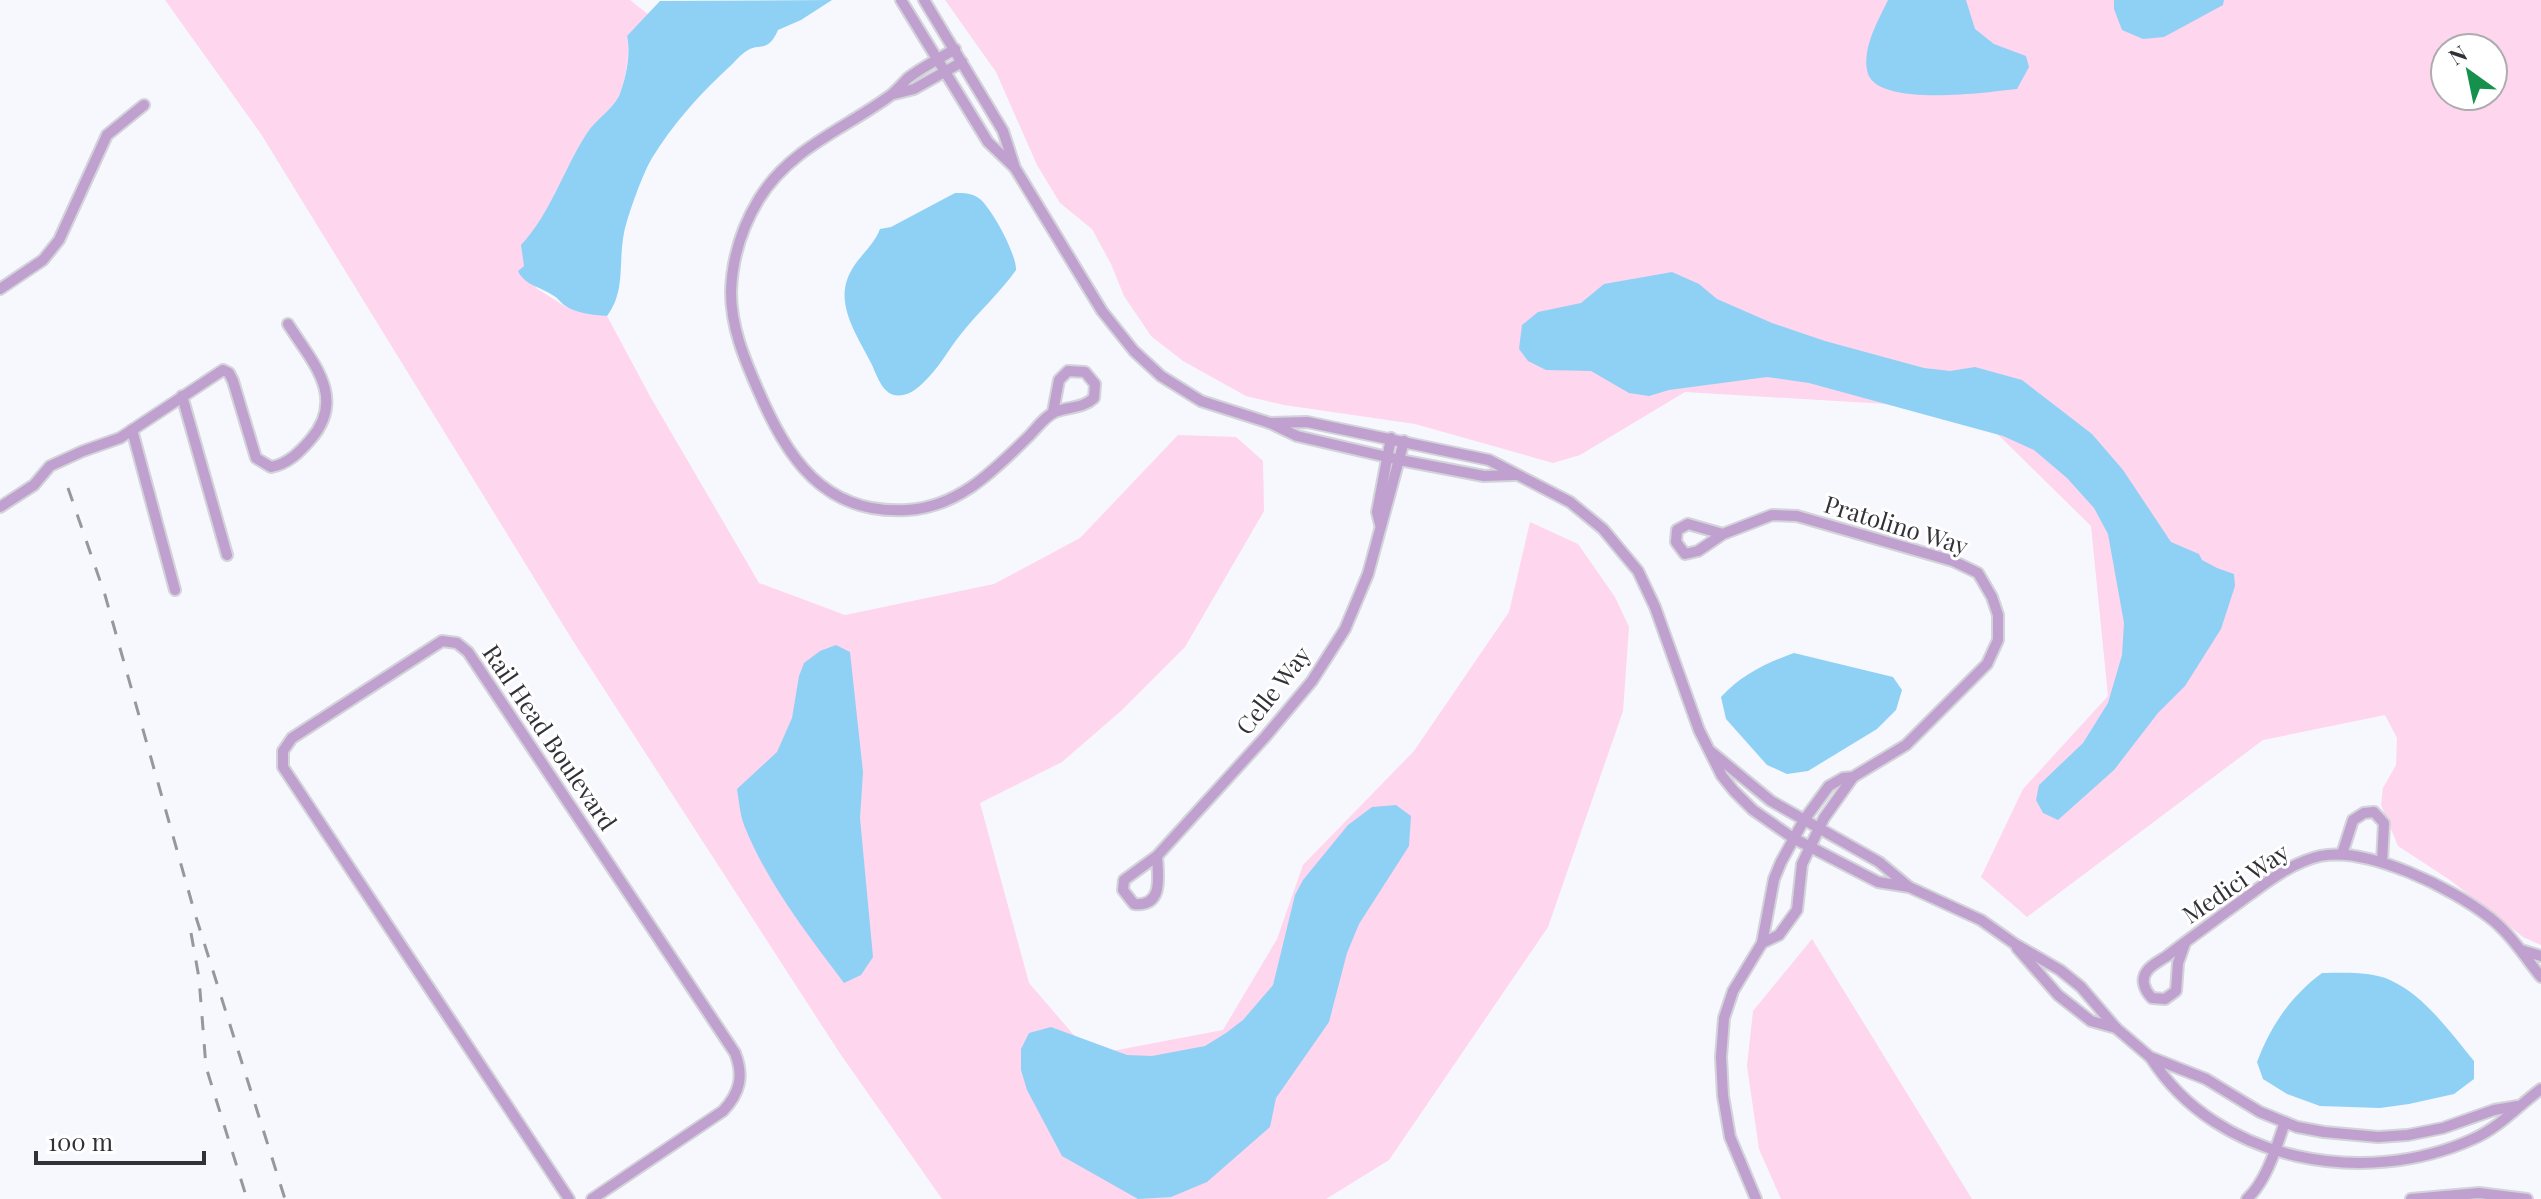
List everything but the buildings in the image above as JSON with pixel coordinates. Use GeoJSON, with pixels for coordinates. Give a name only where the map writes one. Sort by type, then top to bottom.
{"type":"FeatureCollection","features":[{"type":"Feature","properties":{"kind":"street"},"geometry":{"type":"LineString","coordinates":[[901,0],[988,142],[1015,168]]}},
{"type":"Feature","properties":{"kind":"street"},"geometry":{"type":"LineString","coordinates":[[924,0],[1003,131],[1015,168],[1102,311],[1134,351],[1161,376],[1201,401],[1270,423],[1297,436],[1387,458],[1484,476],[1514,475]]}},
{"type":"Feature","properties":{"kind":"street"},"geometry":{"type":"LineString","coordinates":[[955,49],[909,77],[892,94],[818,140],[783,168],[760,197],[738,245],[731,293],[741,352],[777,432],[800,466],[834,494],[876,508],[910,510],[943,502],[974,487],[1053,412],[1079,407],[1094,398],[1095,384],[1085,372],[1068,371],[1059,380],[1053,412]]}},
{"type":"Feature","properties":{"kind":"street"},"geometry":{"type":"LineString","coordinates":[[892,94],[914,89],[962,62]]}},
{"type":"Feature","properties":{"kind":"street"},"geometry":{"type":"LineString","coordinates":[[0,289],[43,260],[59,240],[107,135],[144,105]]}},
{"type":"Feature","properties":{"kind":"street"},"geometry":{"type":"LineString","coordinates":[[0,507],[34,485],[50,466],[110,443],[220,370],[226,371],[233,381],[256,458],[271,467],[290,460],[319,430],[328,405],[324,383],[288,324]]}},
{"type":"Feature","properties":{"kind":"street"},"geometry":{"type":"LineString","coordinates":[[182,396],[227,555]]}},
{"type":"Feature","properties":{"kind":"street"},"geometry":{"type":"LineString","coordinates":[[1270,423],[1307,422],[1489,460],[1570,502],[1603,529],[1638,571],[1655,607],[1689,706],[1722,776],[1734,791],[1753,810],[1793,838],[1878,882],[1909,887]]}},
{"type":"Feature","properties":{"kind":"street"},"geometry":{"type":"LineString","coordinates":[[132,430],[175,590]]}},
{"type":"Feature","properties":{"kind":"street","name":"Celle Way"},"geometry":{"type":"LineString","coordinates":[[1380,526],[1377,512],[1391,438]]}},
{"type":"Feature","properties":{"kind":"street","name":"Celle Way"},"geometry":{"type":"LineString","coordinates":[[1157,856],[1158,893],[1143,905],[1134,904],[1123,890],[1124,880],[1157,856],[1266,736],[1312,681],[1345,629],[1368,574],[1404,441]]}},
{"type":"Feature","properties":{"kind":"street","name":"Pratolino Way"},"geometry":{"type":"LineString","coordinates":[[1723,534],[1772,515],[1797,516],[1953,561],[1978,573],[1998,615],[1998,640],[1987,664],[1906,745],[1853,777],[1843,778],[1829,786],[1804,820],[1774,879],[1762,943]]}},
{"type":"Feature","properties":{"kind":"street","name":"Rail Head Boulevard"},"geometry":{"type":"LineString","coordinates":[[569,1199],[283,767],[283,751],[292,738],[442,641],[457,643],[468,652],[735,1053],[740,1065],[738,1090],[723,1111],[592,1199]]}},
{"type":"Feature","properties":{"kind":"street"},"geometry":{"type":"LineString","coordinates":[[1709,750],[1771,801],[1879,862],[1909,887],[1981,920],[2060,970],[2081,987],[2116,1028],[2150,1057],[2179,1095],[2202,1114],[2238,1135],[2313,1160],[2356,1165],[2406,1160],[2444,1151],[2475,1138],[2505,1121],[2518,1106],[2541,1089]]}},
{"type":"Feature","properties":{"kind":"street","name":"Pratolino Way"},"geometry":{"type":"LineString","coordinates":[[1762,943],[1779,935],[1797,910],[1800,874],[1810,847],[1831,806],[1853,777]]}},
{"type":"Feature","properties":{"kind":"street"},"geometry":{"type":"LineString","coordinates":[[2342,854],[2353,820],[2364,813],[2374,812],[2384,823],[2382,862]]}},
{"type":"Feature","properties":{"kind":"street","name":"Medici Way"},"geometry":{"type":"LineString","coordinates":[[2185,943],[2178,963],[2176,991],[2165,999],[2152,998],[2145,990],[2147,971],[2185,943],[2297,864],[2320,856],[2365,856],[2468,903],[2490,918],[2541,977]]}},
{"type":"Feature","properties":{"kind":"street"},"geometry":{"type":"LineString","coordinates":[[1756,1199],[1730,1137],[1721,1057],[1724,1018],[1733,991],[1762,943]]}},
{"type":"Feature","properties":{"kind":"street"},"geometry":{"type":"LineString","coordinates":[[2015,944],[2058,995],[2091,1021],[2116,1028]]}},
{"type":"Feature","properties":{"kind":"street"},"geometry":{"type":"LineString","coordinates":[[2519,950],[2541,956]]}},
{"type":"Feature","properties":{"kind":"street"},"geometry":{"type":"LineString","coordinates":[[2150,1057],[2206,1079],[2260,1112],[2324,1132],[2378,1137],[2408,1135],[2518,1106]]}},
{"type":"Feature","properties":{"kind":"street"},"geometry":{"type":"LineString","coordinates":[[2247,1199],[2256,1190],[2285,1122]]}},
{"type":"Feature","properties":{"kind":"street"},"geometry":{"type":"LineString","coordinates":[[2411,1199],[2479,1193],[2527,1199]]}},
{"type":"Feature","properties":{"kind":"shaded area"},"geometry":{"type":"Polygon","coordinates":[[[165,0],[630,0],[649,15],[627,36],[627,66],[619,96],[587,133],[541,219],[522,245],[536,288],[566,307],[607,316],[759,583],[845,615],[994,584],[1080,538],[1178,435],[1236,437],[1263,461],[1264,511],[1185,647],[1122,710],[1062,762],[980,803],[1029,983],[1091,1055],[1223,1030],[1277,939],[1303,865],[1414,751],[1509,612],[1530,522],[1578,544],[1615,597],[1629,627],[1623,711],[1548,927],[1389,1160],[1326,1199],[942,1199],[839,1052],[573,641],[261,134],[165,0]]]}},
{"type":"Feature","properties":{"kind":"shaded area"},"geometry":{"type":"Polygon","coordinates":[[[945,0],[2541,0],[2541,945],[2523,937],[2450,880],[2398,846],[2381,805],[2383,788],[2396,765],[2397,738],[2385,715],[2263,740],[2027,917],[1981,877],[2023,789],[2108,696],[2091,526],[1972,409],[1685,392],[1580,455],[1553,463],[1415,424],[1284,405],[1246,396],[1183,361],[1151,336],[1124,296],[1092,229],[1060,203],[1037,165],[996,72],[945,0]]]}},
{"type":"Feature","properties":{"kind":"shaded area"},"geometry":{"type":"Polygon","coordinates":[[[1812,939],[1972,1199],[1781,1199],[1759,1149],[1747,1066],[1753,1011],[1812,939]]]}},
{"type":"Feature","properties":{"kind":"water"},"geometry":{"type":"Polygon","coordinates":[[[832,0],[801,20],[778,30],[766,45],[742,54],[696,100],[668,134],[648,165],[632,206],[622,244],[617,297],[607,316],[568,308],[521,276],[518,271],[524,266],[521,245],[541,219],[587,133],[619,96],[627,66],[627,36],[660,1],[832,0]]]}},
{"type":"Feature","properties":{"kind":"water"},"geometry":{"type":"Polygon","coordinates":[[[1888,0],[1966,0],[1975,29],[1994,44],[2026,56],[2029,67],[2017,89],[1959,95],[1909,94],[1889,90],[1874,82],[1867,70],[1867,52],[1888,0]]]}},
{"type":"Feature","properties":{"kind":"water"},"geometry":{"type":"Polygon","coordinates":[[[2114,0],[2224,0],[2223,5],[2164,37],[2143,39],[2122,30],[2114,0]]]}},
{"type":"Feature","properties":{"kind":"water"},"geometry":{"type":"Polygon","coordinates":[[[955,193],[974,196],[985,204],[1008,244],[1016,270],[924,382],[906,394],[891,394],[879,381],[851,324],[845,302],[847,280],[880,229],[891,227],[955,193]]]}},
{"type":"Feature","properties":{"kind":"water"},"geometry":{"type":"Polygon","coordinates":[[[1672,272],[1699,284],[1717,299],[1772,323],[1825,341],[1924,368],[1950,371],[1975,367],[2022,380],[2092,434],[2123,470],[2171,542],[2234,574],[2235,586],[2221,629],[2185,686],[2158,713],[2114,770],[2058,820],[2043,813],[2036,800],[2039,785],[2083,743],[2108,703],[2122,655],[2124,623],[2108,534],[2094,508],[2067,478],[2034,450],[2003,436],[1809,383],[1767,377],[1669,390],[1649,396],[1629,393],[1591,371],[1546,370],[1528,361],[1519,349],[1522,325],[1538,312],[1581,303],[1604,284],[1672,272]]]}},
{"type":"Feature","properties":{"kind":"water"},"geometry":{"type":"Polygon","coordinates":[[[836,645],[850,652],[863,772],[860,818],[873,957],[861,975],[844,983],[764,867],[744,825],[737,789],[777,752],[792,718],[804,663],[820,651],[836,645]]]}},
{"type":"Feature","properties":{"kind":"water"},"geometry":{"type":"Polygon","coordinates":[[[1794,653],[1893,677],[1902,690],[1896,710],[1877,729],[1808,771],[1787,774],[1767,765],[1726,719],[1721,697],[1754,670],[1794,653]]]}},
{"type":"Feature","properties":{"kind":"water"},"geometry":{"type":"Polygon","coordinates":[[[1396,805],[1411,816],[1409,846],[1359,924],[1347,953],[1329,1022],[1276,1098],[1270,1127],[1207,1182],[1171,1197],[1138,1199],[1062,1156],[1027,1090],[1021,1070],[1021,1049],[1029,1033],[1051,1027],[1127,1055],[1152,1056],[1205,1046],[1226,1033],[1243,1020],[1273,985],[1295,895],[1303,880],[1348,825],[1372,807],[1396,805]]]}},
{"type":"Feature","properties":{"kind":"water"},"geometry":{"type":"Polygon","coordinates":[[[2322,973],[2374,975],[2390,980],[2415,995],[2474,1061],[2474,1079],[2454,1094],[2380,1108],[2320,1106],[2287,1094],[2263,1079],[2257,1062],[2269,1036],[2283,1012],[2322,973]]]}},
{"type":"Feature","properties":{"kind":"railway"},"geometry":{"type":"LineString","coordinates":[[68,488],[105,595],[195,914],[285,1199]]}},
{"type":"Feature","properties":{"kind":"railway"},"geometry":{"type":"LineString","coordinates":[[191,933],[199,978],[206,1067],[247,1199]]}}]}
